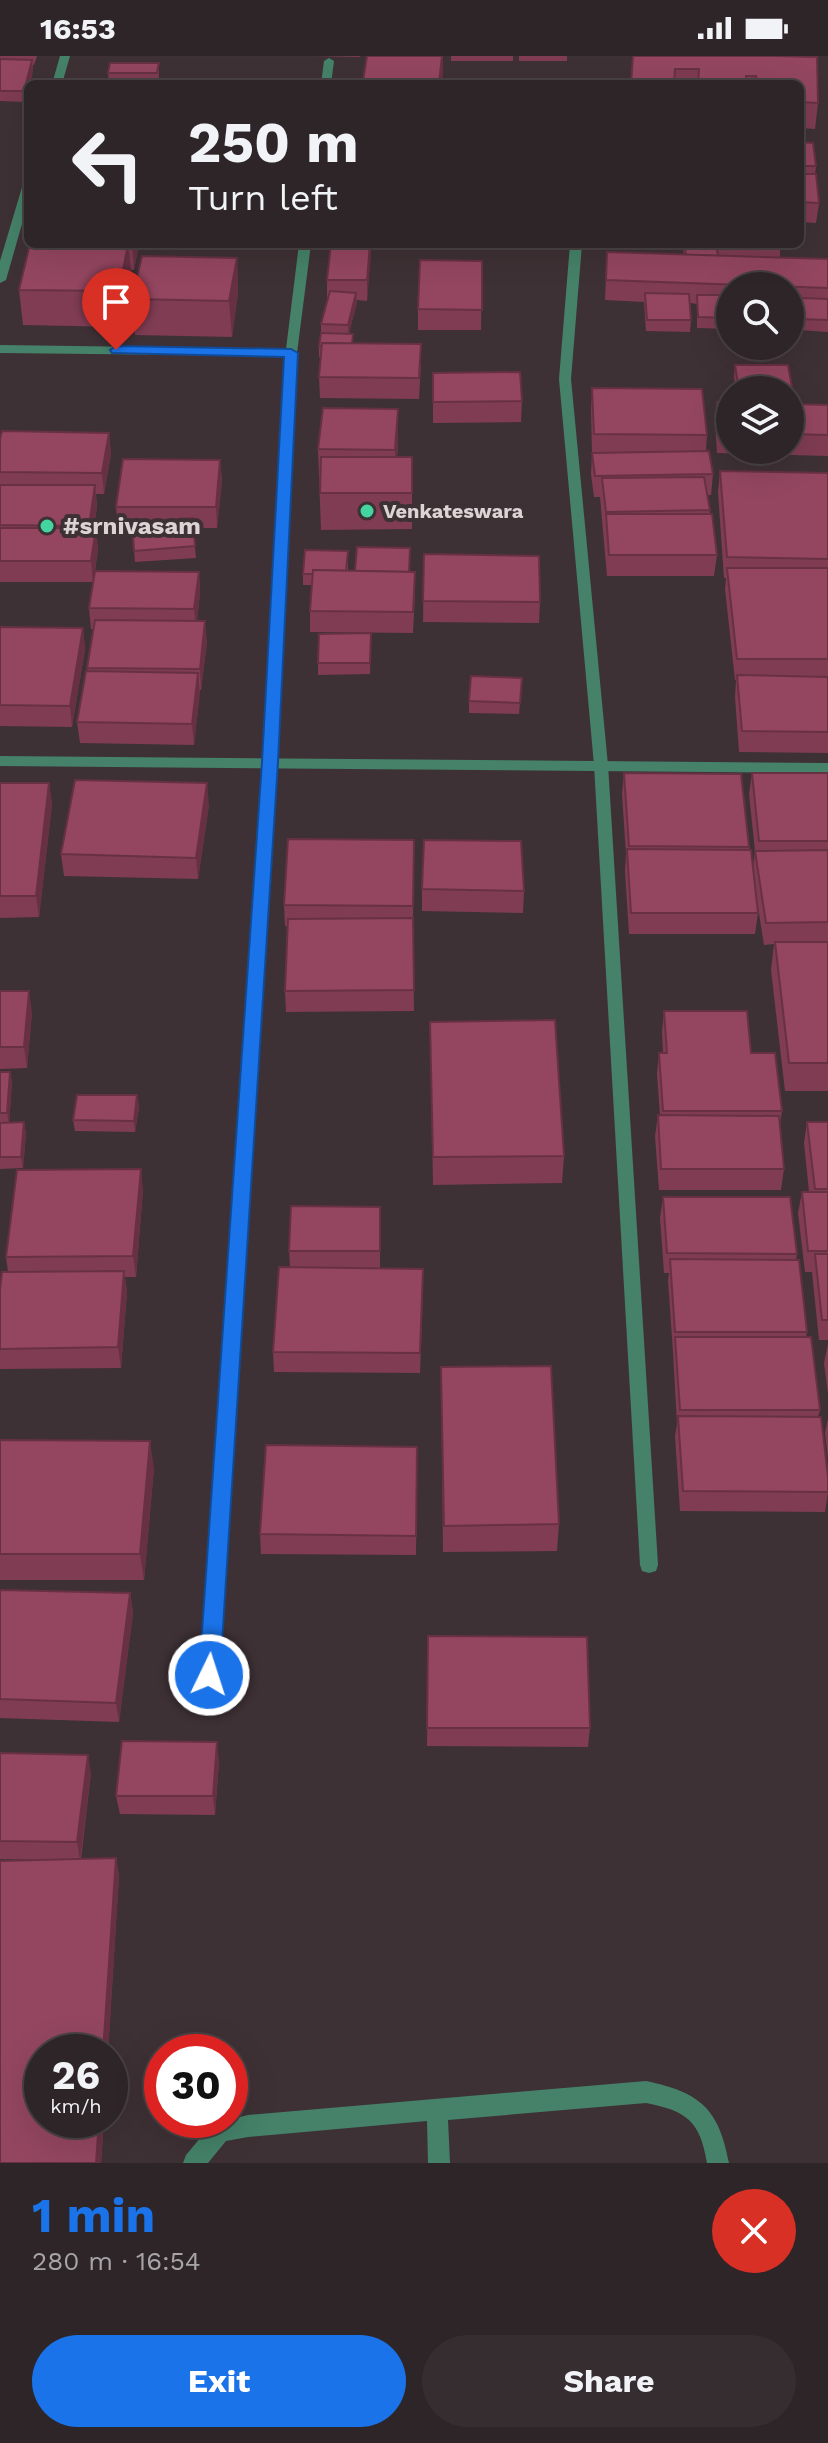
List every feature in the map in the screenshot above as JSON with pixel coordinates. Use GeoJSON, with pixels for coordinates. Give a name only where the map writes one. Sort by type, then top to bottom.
{"type":"FeatureCollection","features":[{"type":"Feature","properties":{"kind":"street"},"geometry":{"type":"LineString","coordinates":[[58,80],[65,56]]}},
{"type":"Feature","properties":{"kind":"street"},"geometry":{"type":"LineString","coordinates":[[327,80],[329,61]]}},
{"type":"Feature","properties":{"kind":"street"},"geometry":{"type":"LineString","coordinates":[[0,280],[24,198]]}},
{"type":"Feature","properties":{"kind":"street"},"geometry":{"type":"LineString","coordinates":[[209,1675],[270,762],[291,353],[304,248]]}},
{"type":"Feature","properties":{"kind":"street"},"geometry":{"type":"LineString","coordinates":[[576,248],[565,379],[601,765],[649,1565]]}},
{"type":"Feature","properties":{"kind":"street"},"geometry":{"type":"LineString","coordinates":[[0,349],[291,353]]}},
{"type":"Feature","properties":{"kind":"street"},"geometry":{"type":"LineString","coordinates":[[0,761],[828,768]]}},
{"type":"Feature","properties":{"kind":"street"},"geometry":{"type":"LineString","coordinates":[[194,2163],[220,2132],[248,2126],[646,2092],[671,2096],[702,2115],[715,2140],[718,2163]]}},
{"type":"Feature","properties":{"kind":"street"},"geometry":{"type":"LineString","coordinates":[[437,2109],[439,2163]]}},
{"type":"Feature","properties":{"kind":"building"},"geometry":{"type":"Polygon","coordinates":[[[367,56],[442,56],[439,80],[363,80],[367,56]]]}},
{"type":"Feature","properties":{"kind":"building"},"geometry":{"type":"Polygon","coordinates":[[[633,56],[817,57],[818,103],[804,102],[804,80],[756,80],[756,76],[746,76],[746,80],[698,80],[699,69],[675,69],[674,80],[631,80],[633,56]]]}},
{"type":"Feature","properties":{"kind":"building"},"geometry":{"type":"Polygon","coordinates":[[[0,59],[32,60],[27,80],[24,80],[24,91],[0,91],[0,59]]]}},
{"type":"Feature","properties":{"kind":"building"},"geometry":{"type":"Polygon","coordinates":[[[110,63],[159,63],[157,73],[108,73],[110,63]]]}},
{"type":"Feature","properties":{"kind":"building"},"geometry":{"type":"Polygon","coordinates":[[[804,142],[813,143],[816,166],[804,166],[804,142]]]}},
{"type":"Feature","properties":{"kind":"building"},"geometry":{"type":"Polygon","coordinates":[[[804,174],[816,174],[819,203],[804,202],[804,174]]]}},
{"type":"Feature","properties":{"kind":"building"},"geometry":{"type":"Polygon","coordinates":[[[29,248],[127,248],[119,291],[19,290],[29,248]]]}},
{"type":"Feature","properties":{"kind":"building"},"geometry":{"type":"Polygon","coordinates":[[[331,248],[370,248],[367,280],[327,280],[331,248]]]}},
{"type":"Feature","properties":{"kind":"building"},"geometry":{"type":"Polygon","coordinates":[[[685,248],[717,248],[718,256],[686,255],[685,248]]]}},
{"type":"Feature","properties":{"kind":"building"},"geometry":{"type":"Polygon","coordinates":[[[607,252],[828,259],[828,288],[804,287],[804,272],[716,272],[716,284],[606,280],[607,252]]]}},
{"type":"Feature","properties":{"kind":"building"},"geometry":{"type":"Polygon","coordinates":[[[142,256],[237,258],[229,301],[132,299],[142,256]]]}},
{"type":"Feature","properties":{"kind":"building"},"geometry":{"type":"Polygon","coordinates":[[[420,260],[482,261],[482,310],[418,309],[420,260]]]}},
{"type":"Feature","properties":{"kind":"building"},"geometry":{"type":"Polygon","coordinates":[[[330,291],[356,293],[348,325],[321,324],[330,291]]]}},
{"type":"Feature","properties":{"kind":"building"},"geometry":{"type":"Polygon","coordinates":[[[645,293],[689,294],[691,320],[647,320],[645,293]]]}},
{"type":"Feature","properties":{"kind":"building"},"geometry":{"type":"Polygon","coordinates":[[[697,295],[716,295],[716,318],[698,317],[697,295]]]}},
{"type":"Feature","properties":{"kind":"building"},"geometry":{"type":"Polygon","coordinates":[[[804,298],[828,299],[828,320],[804,319],[804,298]]]}},
{"type":"Feature","properties":{"kind":"building"},"geometry":{"type":"Polygon","coordinates":[[[321,333],[353,334],[352,344],[322,343],[319,346],[321,333]]]}},
{"type":"Feature","properties":{"kind":"building"},"geometry":{"type":"Polygon","coordinates":[[[322,343],[421,344],[419,378],[319,377],[322,343]]]}},
{"type":"Feature","properties":{"kind":"building"},"geometry":{"type":"Polygon","coordinates":[[[735,365],[788,365],[790,376],[737,376],[735,365]]]}},
{"type":"Feature","properties":{"kind":"building"},"geometry":{"type":"Polygon","coordinates":[[[520,372],[522,401],[433,402],[433,373],[520,372]]]}},
{"type":"Feature","properties":{"kind":"building"},"geometry":{"type":"Polygon","coordinates":[[[592,388],[702,389],[707,435],[594,434],[592,388]]]}},
{"type":"Feature","properties":{"kind":"building"},"geometry":{"type":"Polygon","coordinates":[[[804,404],[828,405],[828,435],[804,434],[804,404]]]}},
{"type":"Feature","properties":{"kind":"building"},"geometry":{"type":"Polygon","coordinates":[[[323,408],[398,409],[395,450],[318,449],[323,408]]]}},
{"type":"Feature","properties":{"kind":"building"},"geometry":{"type":"Polygon","coordinates":[[[2,431],[109,433],[102,473],[0,472],[2,431]]]}},
{"type":"Feature","properties":{"kind":"building"},"geometry":{"type":"Polygon","coordinates":[[[709,451],[713,474],[595,476],[592,453],[709,451]]]}},
{"type":"Feature","properties":{"kind":"building"},"geometry":{"type":"Polygon","coordinates":[[[321,457],[412,457],[412,493],[320,493],[321,457]]]}},
{"type":"Feature","properties":{"kind":"building"},"geometry":{"type":"Polygon","coordinates":[[[123,459],[220,460],[216,507],[116,507],[123,459]]]}},
{"type":"Feature","properties":{"kind":"building"},"geometry":{"type":"Polygon","coordinates":[[[720,471],[828,473],[828,559],[727,557],[720,471]]]}},
{"type":"Feature","properties":{"kind":"building"},"geometry":{"type":"Polygon","coordinates":[[[704,477],[710,510],[606,512],[602,478],[704,477]]]}},
{"type":"Feature","properties":{"kind":"building"},"geometry":{"type":"Polygon","coordinates":[[[0,485],[95,485],[89,526],[0,525],[0,485]]]}},
{"type":"Feature","properties":{"kind":"building"},"geometry":{"type":"Polygon","coordinates":[[[606,514],[712,514],[717,555],[609,555],[606,514]]]}},
{"type":"Feature","properties":{"kind":"building"},"geometry":{"type":"Polygon","coordinates":[[[193,518],[195,546],[134,551],[132,522],[193,518]]]}},
{"type":"Feature","properties":{"kind":"building"},"geometry":{"type":"Polygon","coordinates":[[[0,528],[96,528],[91,561],[0,561],[0,528]]]}},
{"type":"Feature","properties":{"kind":"building"},"geometry":{"type":"Polygon","coordinates":[[[357,547],[410,548],[409,572],[355,571],[357,547]]]}},
{"type":"Feature","properties":{"kind":"building"},"geometry":{"type":"Polygon","coordinates":[[[305,550],[348,551],[346,571],[313,570],[313,574],[303,574],[305,550]]]}},
{"type":"Feature","properties":{"kind":"building"},"geometry":{"type":"Polygon","coordinates":[[[424,554],[539,556],[540,602],[423,601],[424,554]]]}},
{"type":"Feature","properties":{"kind":"building"},"geometry":{"type":"Polygon","coordinates":[[[727,568],[828,568],[828,659],[737,659],[727,568]]]}},
{"type":"Feature","properties":{"kind":"building"},"geometry":{"type":"Polygon","coordinates":[[[313,570],[415,572],[413,612],[310,611],[313,570]]]}},
{"type":"Feature","properties":{"kind":"building"},"geometry":{"type":"Polygon","coordinates":[[[95,571],[199,572],[194,609],[89,608],[95,571]]]}},
{"type":"Feature","properties":{"kind":"building"},"geometry":{"type":"Polygon","coordinates":[[[95,620],[205,621],[200,669],[87,668],[95,620]]]}},
{"type":"Feature","properties":{"kind":"building"},"geometry":{"type":"Polygon","coordinates":[[[0,627],[83,628],[70,706],[0,705],[0,627]]]}},
{"type":"Feature","properties":{"kind":"building"},"geometry":{"type":"Polygon","coordinates":[[[371,633],[370,663],[318,663],[319,634],[371,633]]]}},
{"type":"Feature","properties":{"kind":"building"},"geometry":{"type":"Polygon","coordinates":[[[86,671],[198,673],[192,724],[77,722],[86,671]]]}},
{"type":"Feature","properties":{"kind":"building"},"geometry":{"type":"Polygon","coordinates":[[[737,675],[828,677],[828,732],[742,731],[737,675]]]}},
{"type":"Feature","properties":{"kind":"building"},"geometry":{"type":"Polygon","coordinates":[[[471,676],[522,678],[520,703],[469,701],[471,676]]]}},
{"type":"Feature","properties":{"kind":"building"},"geometry":{"type":"Polygon","coordinates":[[[624,773],[741,774],[749,847],[629,846],[624,773]]]}},
{"type":"Feature","properties":{"kind":"building"},"geometry":{"type":"Polygon","coordinates":[[[752,773],[828,773],[828,841],[759,841],[752,773]]]}},
{"type":"Feature","properties":{"kind":"building"},"geometry":{"type":"Polygon","coordinates":[[[75,780],[207,783],[196,858],[61,854],[75,780]]]}},
{"type":"Feature","properties":{"kind":"building"},"geometry":{"type":"Polygon","coordinates":[[[0,783],[49,783],[36,896],[0,896],[0,783]]]}},
{"type":"Feature","properties":{"kind":"building"},"geometry":{"type":"Polygon","coordinates":[[[288,839],[414,840],[413,906],[284,905],[288,839]]]}},
{"type":"Feature","properties":{"kind":"building"},"geometry":{"type":"Polygon","coordinates":[[[424,840],[521,841],[524,891],[422,889],[424,840]]]}},
{"type":"Feature","properties":{"kind":"building"},"geometry":{"type":"Polygon","coordinates":[[[627,849],[751,850],[758,913],[631,913],[627,849]]]}},
{"type":"Feature","properties":{"kind":"building"},"geometry":{"type":"Polygon","coordinates":[[[828,850],[828,922],[766,923],[755,851],[828,850]]]}},
{"type":"Feature","properties":{"kind":"building"},"geometry":{"type":"Polygon","coordinates":[[[413,918],[414,990],[285,991],[288,919],[413,918]]]}},
{"type":"Feature","properties":{"kind":"building"},"geometry":{"type":"Polygon","coordinates":[[[775,942],[828,942],[828,1063],[789,1063],[775,942]]]}},
{"type":"Feature","properties":{"kind":"building"},"geometry":{"type":"Polygon","coordinates":[[[0,991],[29,991],[24,1047],[0,1047],[0,991]]]}},
{"type":"Feature","properties":{"kind":"building"},"geometry":{"type":"Polygon","coordinates":[[[664,1011],[747,1011],[751,1053],[775,1053],[782,1111],[663,1111],[659,1053],[667,1053],[664,1011]]]}},
{"type":"Feature","properties":{"kind":"building"},"geometry":{"type":"Polygon","coordinates":[[[555,1020],[564,1156],[433,1157],[430,1022],[555,1020]]]}},
{"type":"Feature","properties":{"kind":"building"},"geometry":{"type":"Polygon","coordinates":[[[0,1072],[10,1072],[7,1113],[0,1113],[0,1072]]]}},
{"type":"Feature","properties":{"kind":"building"},"geometry":{"type":"Polygon","coordinates":[[[77,1095],[137,1095],[134,1121],[73,1120],[77,1095]]]}},
{"type":"Feature","properties":{"kind":"building"},"geometry":{"type":"Polygon","coordinates":[[[658,1115],[779,1116],[784,1169],[661,1169],[658,1115]]]}},
{"type":"Feature","properties":{"kind":"building"},"geometry":{"type":"Polygon","coordinates":[[[24,1122],[21,1157],[0,1157],[0,1123],[24,1122]]]}},
{"type":"Feature","properties":{"kind":"building"},"geometry":{"type":"Polygon","coordinates":[[[807,1122],[828,1122],[828,1189],[815,1189],[807,1122]]]}},
{"type":"Feature","properties":{"kind":"building"},"geometry":{"type":"Polygon","coordinates":[[[141,1169],[133,1256],[6,1257],[17,1170],[141,1169]]]}},
{"type":"Feature","properties":{"kind":"building"},"geometry":{"type":"Polygon","coordinates":[[[802,1192],[828,1192],[828,1251],[808,1251],[802,1192]]]}},
{"type":"Feature","properties":{"kind":"building"},"geometry":{"type":"Polygon","coordinates":[[[663,1197],[790,1197],[797,1254],[667,1253],[663,1197]]]}},
{"type":"Feature","properties":{"kind":"building"},"geometry":{"type":"Polygon","coordinates":[[[291,1206],[380,1207],[380,1251],[289,1251],[291,1206]]]}},
{"type":"Feature","properties":{"kind":"building"},"geometry":{"type":"Polygon","coordinates":[[[815,1254],[828,1254],[828,1320],[822,1320],[815,1254]]]}},
{"type":"Feature","properties":{"kind":"building"},"geometry":{"type":"Polygon","coordinates":[[[670,1259],[799,1260],[807,1332],[675,1332],[670,1259]]]}},
{"type":"Feature","properties":{"kind":"building"},"geometry":{"type":"Polygon","coordinates":[[[279,1267],[423,1269],[420,1353],[273,1352],[279,1267]]]}},
{"type":"Feature","properties":{"kind":"building"},"geometry":{"type":"Polygon","coordinates":[[[124,1271],[118,1347],[0,1349],[2,1272],[124,1271]]]}},
{"type":"Feature","properties":{"kind":"building"},"geometry":{"type":"Polygon","coordinates":[[[675,1337],[811,1337],[820,1410],[680,1410],[675,1337]]]}},
{"type":"Feature","properties":{"kind":"building"},"geometry":{"type":"Polygon","coordinates":[[[551,1366],[559,1524],[444,1526],[441,1367],[551,1366]]]}},
{"type":"Feature","properties":{"kind":"building"},"geometry":{"type":"Polygon","coordinates":[[[678,1416],[821,1417],[828,1492],[683,1491],[678,1416]]]}},
{"type":"Feature","properties":{"kind":"building"},"geometry":{"type":"Polygon","coordinates":[[[0,1440],[150,1441],[140,1554],[0,1554],[0,1440]]]}},
{"type":"Feature","properties":{"kind":"building"},"geometry":{"type":"Polygon","coordinates":[[[266,1445],[417,1447],[416,1536],[260,1534],[266,1445]]]}},
{"type":"Feature","properties":{"kind":"building"},"geometry":{"type":"Polygon","coordinates":[[[0,1590],[130,1593],[116,1703],[0,1699],[0,1590]]]}},
{"type":"Feature","properties":{"kind":"building"},"geometry":{"type":"Polygon","coordinates":[[[428,1636],[587,1637],[590,1728],[427,1728],[428,1636]]]}},
{"type":"Feature","properties":{"kind":"building"},"geometry":{"type":"Polygon","coordinates":[[[122,1741],[217,1742],[213,1796],[116,1796],[122,1741]]]}},
{"type":"Feature","properties":{"kind":"building"},"geometry":{"type":"Polygon","coordinates":[[[0,1753],[88,1755],[77,1842],[0,1841],[0,1753]]]}},
{"type":"Feature","properties":{"kind":"building"},"geometry":{"type":"Polygon","coordinates":[[[116,1858],[104,2034],[24,2034],[24,2138],[98,2138],[96,2163],[0,2163],[0,1861],[116,1858]]]}},
{"type":"Feature","properties":{"kind":"place","name":"Venkateswara"},"geometry":{"type":"Point","coordinates":[367,511]}},
{"type":"Feature","properties":{"kind":"place","name":"#srnivasam"},"geometry":{"type":"Point","coordinates":[47,526]}},
{"type":"Feature","properties":{"kind":"route"},"geometry":{"type":"LineString","coordinates":[[116,350],[291,353],[270,762],[209,1675]]}}]}
